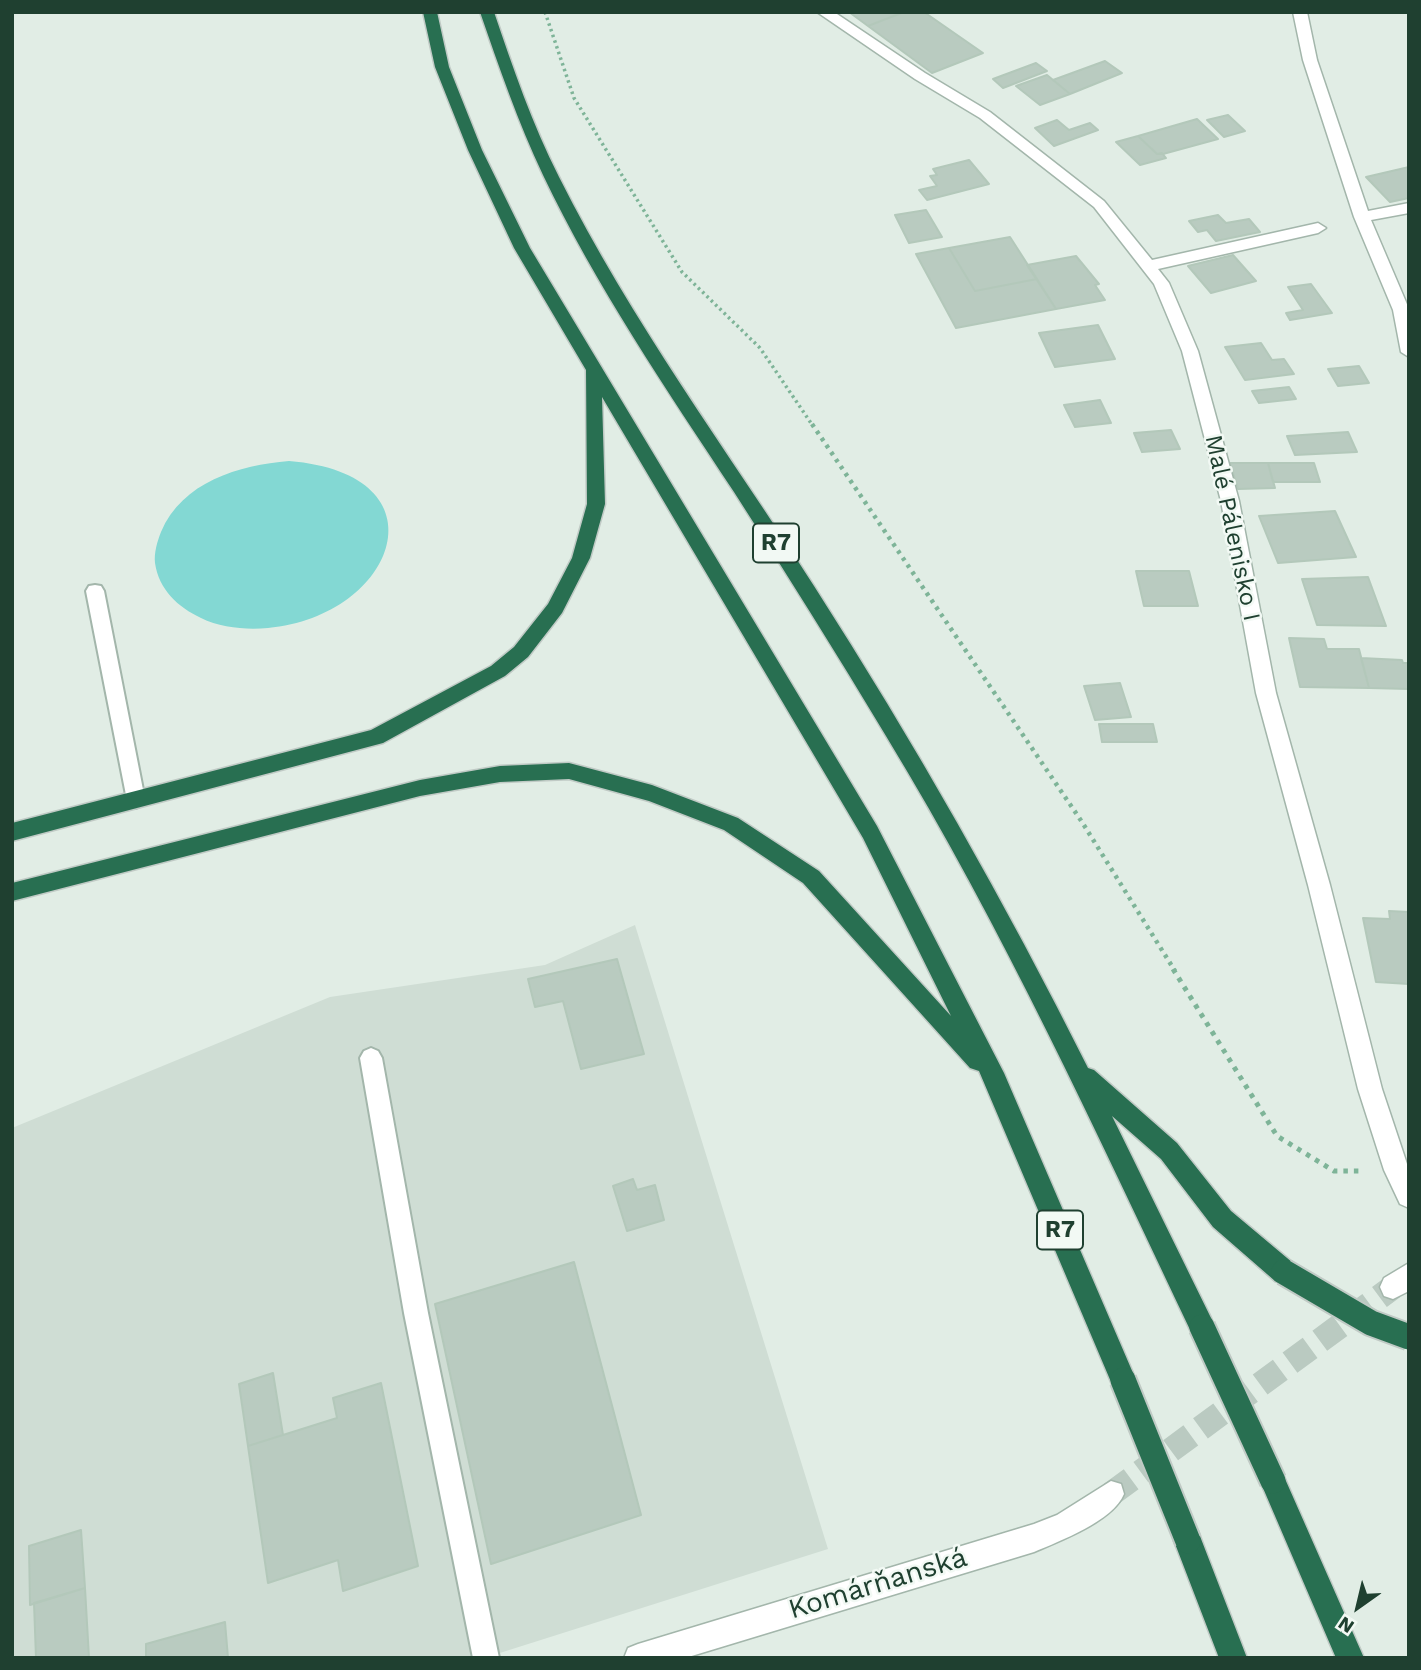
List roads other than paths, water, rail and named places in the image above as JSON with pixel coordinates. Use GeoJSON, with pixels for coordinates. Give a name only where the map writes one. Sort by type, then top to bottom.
{"type":"FeatureCollection","features":[{"type":"Feature","properties":{"kind":"highway","name":"R7"},"geometry":{"type":"LineString","coordinates":[[430,12],[442,67],[475,150],[522,248],[870,832],[996,1081],[1123,1380],[1233,1658]]}},
{"type":"Feature","properties":{"kind":"highway","name":"R7"},"geometry":{"type":"LineString","coordinates":[[487,12],[499,55],[534,142],[583,237],[652,350],[812,598],[936,803],[1077,1069],[1202,1327],[1350,1658]]}},
{"type":"Feature","properties":{"kind":"highway"},"geometry":{"type":"LineString","coordinates":[[12,832],[376,737],[498,671],[521,652],[555,608],[576,568],[596,504],[593,371]]}},
{"type":"Feature","properties":{"kind":"highway"},"geometry":{"type":"LineString","coordinates":[[12,892],[420,788],[500,774],[569,771],[652,793],[731,824],[811,877],[996,1081]]}},
{"type":"Feature","properties":{"kind":"highway"},"geometry":{"type":"LineString","coordinates":[[1077,1069],[1169,1151],[1222,1219],[1284,1272],[1371,1323],[1409,1337]]}},
{"type":"Feature","properties":{"kind":"street","name":"Malé Pálenisko I"},"geometry":{"type":"LineString","coordinates":[[824,12],[985,116],[1099,204],[1161,283],[1190,351],[1230,501],[1265,693],[1319,885],[1370,1089],[1396,1170],[1409,1196]]}},
{"type":"Feature","properties":{"kind":"street"},"geometry":{"type":"LineString","coordinates":[[1300,12],[1310,60],[1362,217],[1401,310],[1409,352]]}},
{"type":"Feature","properties":{"kind":"street"},"geometry":{"type":"LineString","coordinates":[[1362,217],[1409,208]]}},
{"type":"Feature","properties":{"kind":"street"},"geometry":{"type":"LineString","coordinates":[[1148,266],[1318,228]]}},
{"type":"Feature","properties":{"kind":"street","name":"Komárňanská"},"geometry":{"type":"LineString","coordinates":[[638,1658],[1034,1538],[1066,1525],[1111,1494]]}},
{"type":"Feature","properties":{"kind":"lane"},"geometry":{"type":"LineString","coordinates":[[95,591],[136,800]]}},
{"type":"Feature","properties":{"kind":"lane"},"geometry":{"type":"LineString","coordinates":[[371,1058],[416,1314],[486,1658]]}},
{"type":"Feature","properties":{"kind":"water"},"geometry":{"type":"Polygon","coordinates":[[[289,461],[339,471],[371,491],[387,516],[387,545],[374,573],[348,599],[313,618],[268,628],[225,626],[185,609],[165,589],[155,563],[158,540],[170,515],[183,500],[214,479],[251,467],[289,461]]]}},
{"type":"Feature","properties":{"kind":"tunnel"},"geometry":{"type":"LineString","coordinates":[[1111,1494],[1393,1287]]}}]}
